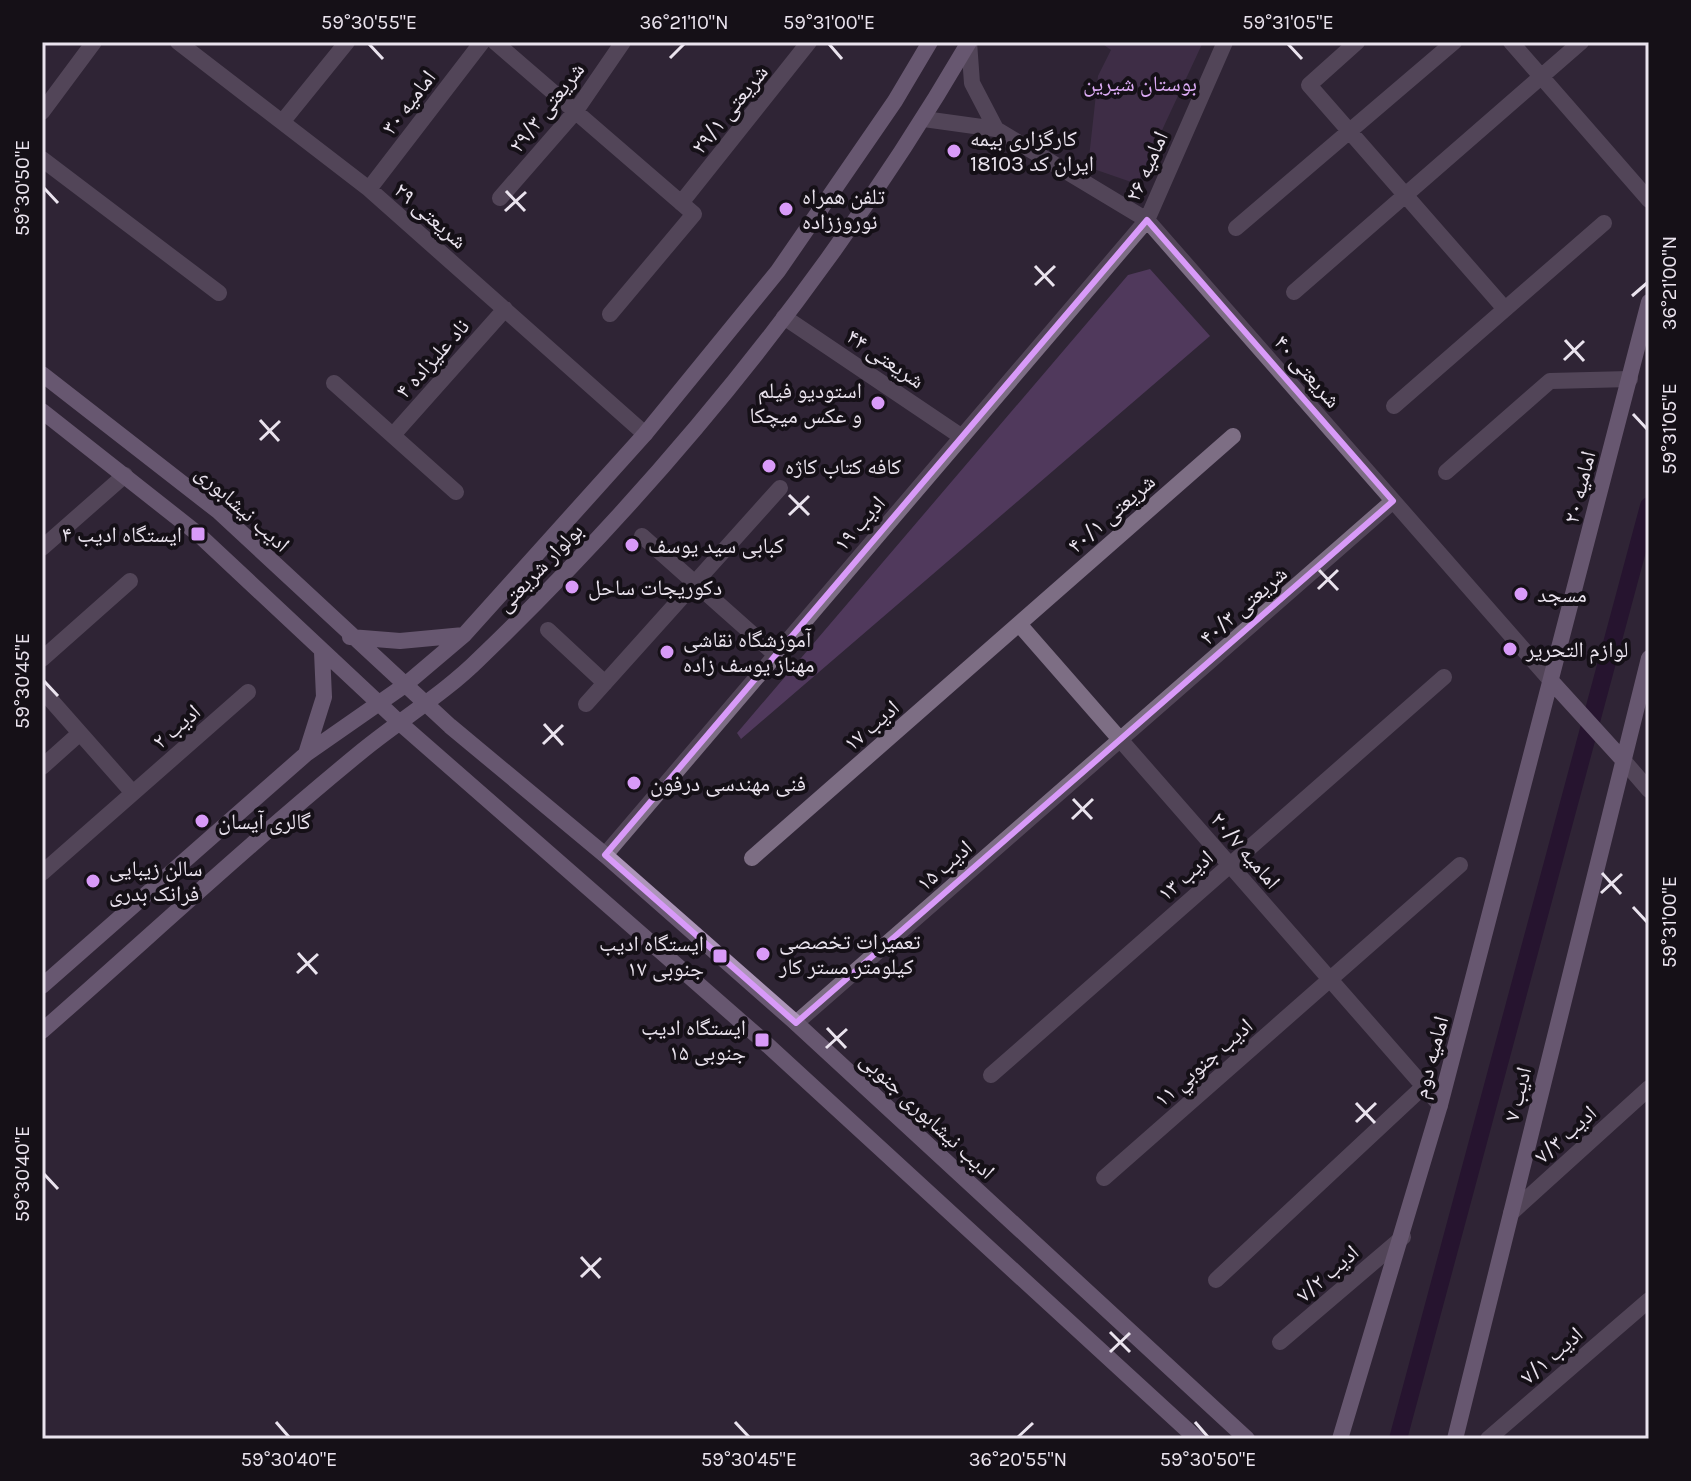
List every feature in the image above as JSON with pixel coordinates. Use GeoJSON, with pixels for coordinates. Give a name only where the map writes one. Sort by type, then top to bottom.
{"type":"FeatureCollection","features":[{"type":"Feature","properties":{"kind":"main road","name":"بولوار شریعتی"},"geometry":{"type":"LineString","coordinates":[[42,986],[306,754],[380,704],[464,635],[645,434],[778,271],[895,101],[930,42]]}},
{"type":"Feature","properties":{"kind":"main road","name":"بولوار شریعتی"},"geometry":{"type":"LineString","coordinates":[[42,1031],[364,749],[428,705],[479,659],[620,515],[784,317],[924,119],[969,42]]}},
{"type":"Feature","properties":{"kind":"main road","name":"امامیه ۲۰"},"geometry":{"type":"LineString","coordinates":[[1552,682],[1649,302]]}},
{"type":"Feature","properties":{"kind":"main road","name":"ادیب نیشابوری"},"geometry":{"type":"LineString","coordinates":[[42,374],[218,511],[350,637],[428,705]]}},
{"type":"Feature","properties":{"kind":"main road"},"geometry":{"type":"LineString","coordinates":[[42,411],[198,534],[401,724],[762,1040],[1197,1439]]}},
{"type":"Feature","properties":{"kind":"main road"},"geometry":{"type":"LineString","coordinates":[[350,637],[400,641],[464,635]]}},
{"type":"Feature","properties":{"kind":"main road"},"geometry":{"type":"LineString","coordinates":[[306,754],[324,697],[322,652]]}},
{"type":"Feature","properties":{"kind":"main road"},"geometry":{"type":"LineString","coordinates":[[1623,760],[1649,658]]}},
{"type":"Feature","properties":{"kind":"main road"},"geometry":{"type":"LineString","coordinates":[[1552,682],[1623,760]]}},
{"type":"Feature","properties":{"kind":"main road","name":"امامیه دوم"},"geometry":{"type":"LineString","coordinates":[[1340,1439],[1403,1237],[1440,1105],[1552,682]]}},
{"type":"Feature","properties":{"kind":"main road","name":"ادیب نیشابوری جنوبی"},"geometry":{"type":"LineString","coordinates":[[428,705],[796,1023],[1247,1439]]}},
{"type":"Feature","properties":{"kind":"main road","name":"ادیب ۷"},"geometry":{"type":"LineString","coordinates":[[1455,1439],[1623,760]]}},
{"type":"Feature","properties":{"kind":"street"},"geometry":{"type":"LineString","coordinates":[[42,112],[94,42]]}},
{"type":"Feature","properties":{"kind":"street","name":"شریعتی ۲۹"},"geometry":{"type":"LineString","coordinates":[[178,42],[369,189],[645,434]]}},
{"type":"Feature","properties":{"kind":"street"},"geometry":{"type":"LineString","coordinates":[[283,121],[347,42]]}},
{"type":"Feature","properties":{"kind":"street","name":"امامیه ۳۰"},"geometry":{"type":"LineString","coordinates":[[369,189],[482,42]]}},
{"type":"Feature","properties":{"kind":"street"},"geometry":{"type":"LineString","coordinates":[[495,42],[688,208]]}},
{"type":"Feature","properties":{"kind":"street","name":"شریعتی ۲۹/۳"},"geometry":{"type":"LineString","coordinates":[[500,198],[575,112],[623,42]]}},
{"type":"Feature","properties":{"kind":"street","name":"شریعتی ۲۹/۱"},"geometry":{"type":"LineString","coordinates":[[610,314],[809,42]]}},
{"type":"Feature","properties":{"kind":"street"},"geometry":{"type":"LineString","coordinates":[[969,42],[972,83],[996,129]]}},
{"type":"Feature","properties":{"kind":"street","name":"امامیه ۲۶"},"geometry":{"type":"LineString","coordinates":[[1147,220],[1225,42]]}},
{"type":"Feature","properties":{"kind":"street"},"geometry":{"type":"LineString","coordinates":[[1357,42],[1309,85],[1505,309]]}},
{"type":"Feature","properties":{"kind":"street"},"geometry":{"type":"LineString","coordinates":[[1236,228],[1454,42]]}},
{"type":"Feature","properties":{"kind":"street"},"geometry":{"type":"LineString","coordinates":[[1511,42],[1649,200]]}},
{"type":"Feature","properties":{"kind":"street"},"geometry":{"type":"LineString","coordinates":[[1294,292],[1581,42]]}},
{"type":"Feature","properties":{"kind":"street","name":"شریعتی ۴۰"},"geometry":{"type":"LineString","coordinates":[[924,119],[996,129],[1147,220],[1552,682]]}},
{"type":"Feature","properties":{"kind":"street"},"geometry":{"type":"LineString","coordinates":[[42,159],[219,293]]}},
{"type":"Feature","properties":{"kind":"street","name":"ادیب ۱۹"},"geometry":{"type":"LineString","coordinates":[[605,855],[1147,220]]}},
{"type":"Feature","properties":{"kind":"street"},"geometry":{"type":"LineString","coordinates":[[1394,406],[1604,223]]}},
{"type":"Feature","properties":{"kind":"street","name":"ناد علیزاده ۴"},"geometry":{"type":"LineString","coordinates":[[393,435],[505,309]]}},
{"type":"Feature","properties":{"kind":"street","name":"شریعتی ۴۴"},"geometry":{"type":"LineString","coordinates":[[784,317],[962,437]]}},
{"type":"Feature","properties":{"kind":"street"},"geometry":{"type":"LineString","coordinates":[[1446,472],[1550,381],[1630,379]]}},
{"type":"Feature","properties":{"kind":"street"},"geometry":{"type":"LineString","coordinates":[[334,383],[456,492]]}},
{"type":"Feature","properties":{"kind":"street","name":"شریعتی ۴۰/۱"},"geometry":{"type":"LineString","coordinates":[[1019,624],[1233,436]]}},
{"type":"Feature","properties":{"kind":"street"},"geometry":{"type":"LineString","coordinates":[[42,548],[125,475]]}},
{"type":"Feature","properties":{"kind":"street"},"geometry":{"type":"LineString","coordinates":[[586,704],[780,488]]}},
{"type":"Feature","properties":{"kind":"street","name":"شریعتی ۴۰/۳"},"geometry":{"type":"LineString","coordinates":[[1121,741],[1393,501]]}},
{"type":"Feature","properties":{"kind":"street"},"geometry":{"type":"LineString","coordinates":[[642,536],[776,655]]}},
{"type":"Feature","properties":{"kind":"street"},"geometry":{"type":"LineString","coordinates":[[42,659],[130,581]]}},
{"type":"Feature","properties":{"kind":"street","name":"امامیه ۲۰/۷"},"geometry":{"type":"LineString","coordinates":[[1019,624],[1440,1105]]}},
{"type":"Feature","properties":{"kind":"street","name":"ادیب ۱۷"},"geometry":{"type":"LineString","coordinates":[[752,858],[1019,624]]}},
{"type":"Feature","properties":{"kind":"street"},"geometry":{"type":"LineString","coordinates":[[548,630],[605,683]]}},
{"type":"Feature","properties":{"kind":"street","name":"ادیب ۱۳"},"geometry":{"type":"LineString","coordinates":[[991,1075],[1444,677]]}},
{"type":"Feature","properties":{"kind":"street"},"geometry":{"type":"LineString","coordinates":[[42,690],[133,793]]}},
{"type":"Feature","properties":{"kind":"street","name":"ادیب ۲"},"geometry":{"type":"LineString","coordinates":[[42,873],[248,692]]}},
{"type":"Feature","properties":{"kind":"street"},"geometry":{"type":"LineString","coordinates":[[42,767],[80,733]]}},
{"type":"Feature","properties":{"kind":"street","name":"ادیب ۱۵"},"geometry":{"type":"LineString","coordinates":[[796,1023],[1121,741]]}},
{"type":"Feature","properties":{"kind":"street"},"geometry":{"type":"LineString","coordinates":[[1623,760],[1649,790]]}},
{"type":"Feature","properties":{"kind":"street","name":"ادیب جنوبي ١١"},"geometry":{"type":"LineString","coordinates":[[1104,1178],[1460,865]]}},
{"type":"Feature","properties":{"kind":"street"},"geometry":{"type":"LineString","coordinates":[[1216,1280],[1424,1086]]}},
{"type":"Feature","properties":{"kind":"street","name":"ادیب ۷/۳"},"geometry":{"type":"LineString","coordinates":[[1511,1213],[1649,1088]]}},
{"type":"Feature","properties":{"kind":"street","name":"ادیب ۷/۲"},"geometry":{"type":"LineString","coordinates":[[1280,1342],[1403,1237]]}},
{"type":"Feature","properties":{"kind":"street","name":"ادیب ۷/۱"},"geometry":{"type":"LineString","coordinates":[[1488,1439],[1647,1305]]}},
{"type":"Feature","properties":{"kind":"highlighted area"},"geometry":{"type":"Polygon","coordinates":[[[1147,220],[1393,501],[796,1023],[605,855],[1147,220]]]}},
{"type":"Feature","properties":{"kind":"green space","name":"بوستان شیرین"},"geometry":{"type":"Polygon","coordinates":[[[1100,42],[1203,42],[1137,184],[1088,167],[1098,76],[1111,50],[1100,42]]]}},
{"type":"Feature","properties":{"kind":"green space"},"geometry":{"type":"Polygon","coordinates":[[[1150,269],[1210,336],[741,739],[737,733],[1128,275],[1150,269]]]}},
{"type":"Feature","properties":{"kind":"waterway"},"geometry":{"type":"LineString","coordinates":[[1398,1439],[1649,506]]}},
{"type":"Feature","properties":{"kind":"place","name":"کارگزاری بیمه ایران کد 18103"},"geometry":{"type":"Point","coordinates":[954,151]}},
{"type":"Feature","properties":{"kind":"place","name":"تلفن همراه نوروززاده"},"geometry":{"type":"Point","coordinates":[786,209]}},
{"type":"Feature","properties":{"kind":"place","name":"استودیو فیلم و عکس میچکا"},"geometry":{"type":"Point","coordinates":[878,403]}},
{"type":"Feature","properties":{"kind":"place","name":"کافه کتاب کاژه"},"geometry":{"type":"Point","coordinates":[769,466]}},
{"type":"Feature","properties":{"kind":"place","name":"ایستگاه ادیب ۴"},"geometry":{"type":"Point","coordinates":[198,534]}},
{"type":"Feature","properties":{"kind":"place","name":"کبابی سید یوسف"},"geometry":{"type":"Point","coordinates":[632,545]}},
{"type":"Feature","properties":{"kind":"place","name":"دکوریجات ساحل"},"geometry":{"type":"Point","coordinates":[572,587]}},
{"type":"Feature","properties":{"kind":"place","name":"مسجد"},"geometry":{"type":"Point","coordinates":[1521,594]}},
{"type":"Feature","properties":{"kind":"place","name":"لوازم التحریر"},"geometry":{"type":"Point","coordinates":[1510,649]}},
{"type":"Feature","properties":{"kind":"place","name":"آموزشگاه نقاشی مهناز یوسف زاده"},"geometry":{"type":"Point","coordinates":[667,652]}},
{"type":"Feature","properties":{"kind":"place","name":"فنی مهندسی درفون"},"geometry":{"type":"Point","coordinates":[634,783]}},
{"type":"Feature","properties":{"kind":"place","name":"گالری آيسان"},"geometry":{"type":"Point","coordinates":[202,821]}},
{"type":"Feature","properties":{"kind":"place","name":"سالن زیبایی فرانک بدری"},"geometry":{"type":"Point","coordinates":[93,881]}},
{"type":"Feature","properties":{"kind":"place","name":"تعمیرات تخصصی کیلومتر مستر کار"},"geometry":{"type":"Point","coordinates":[763,954]}},
{"type":"Feature","properties":{"kind":"place","name":"ایستگاه ادیب جنوبی ۱۷"},"geometry":{"type":"Point","coordinates":[720,956]}},
{"type":"Feature","properties":{"kind":"place","name":"ایستگاه ادیب جنوبی ۱۵"},"geometry":{"type":"Point","coordinates":[762,1040]}}]}
